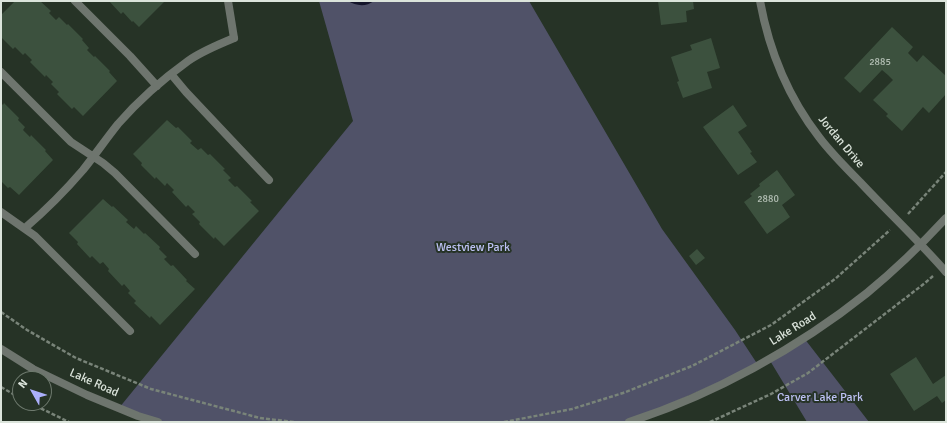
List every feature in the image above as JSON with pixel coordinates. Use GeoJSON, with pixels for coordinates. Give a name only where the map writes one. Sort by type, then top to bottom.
{"type":"FeatureCollection","features":[{"type":"Feature","properties":{"kind":"street"},"geometry":{"type":"LineString","coordinates":[[75,1],[130,56],[157,86]]}},
{"type":"Feature","properties":{"kind":"street"},"geometry":{"type":"LineString","coordinates":[[25,228],[60,196],[83,170],[123,119],[157,86],[188,60],[234,38],[228,1]]}},
{"type":"Feature","properties":{"kind":"street","name":"Jordan Drive"},"geometry":{"type":"LineString","coordinates":[[760,1],[775,58],[792,95],[809,123],[822,141],[840,161],[944,270]]}},
{"type":"Feature","properties":{"kind":"street"},"geometry":{"type":"LineString","coordinates":[[1,72],[71,142],[93,156],[115,173],[195,254]]}},
{"type":"Feature","properties":{"kind":"street"},"geometry":{"type":"LineString","coordinates":[[171,74],[186,92],[269,180]]}},
{"type":"Feature","properties":{"kind":"street"},"geometry":{"type":"LineString","coordinates":[[1,212],[25,228],[44,244],[130,331]]}},
{"type":"Feature","properties":{"kind":"street","name":"Lake Road"},"geometry":{"type":"LineString","coordinates":[[629,422],[687,400],[742,374],[804,338],[867,293],[921,245],[946,218]]}},
{"type":"Feature","properties":{"kind":"street","name":"Lake Road"},"geometry":{"type":"LineString","coordinates":[[1,349],[33,369],[87,395],[138,416],[158,422]]}},
{"type":"Feature","properties":{"kind":"path"},"geometry":{"type":"LineString","coordinates":[[913,209],[946,172]]}},
{"type":"Feature","properties":{"kind":"path"},"geometry":{"type":"LineString","coordinates":[[504,422],[579,406],[623,393],[692,366],[770,325],[835,279],[887,233]]}},
{"type":"Feature","properties":{"kind":"path"},"geometry":{"type":"LineString","coordinates":[[710,422],[771,394],[808,373],[944,270]]}},
{"type":"Feature","properties":{"kind":"path"},"geometry":{"type":"LineString","coordinates":[[1,312],[27,330],[76,358],[151,389],[260,418],[294,422]]}},
{"type":"Feature","properties":{"kind":"path"},"geometry":{"type":"LineString","coordinates":[[1,387],[12,393]]}},
{"type":"Feature","properties":{"kind":"path"},"geometry":{"type":"LineString","coordinates":[[46,411],[69,422]]}},
{"type":"Feature","properties":{"kind":"green space","name":"Westview Park"},"geometry":{"type":"Polygon","coordinates":[[[319,1],[529,1],[662,229],[735,330],[758,365],[629,422],[158,422],[119,408],[353,121],[319,1]]]}},
{"type":"Feature","properties":{"kind":"green space","name":"Carver Lake Park"},"geometry":{"type":"Polygon","coordinates":[[[804,338],[869,422],[807,422],[769,359],[804,338]]]}},
{"type":"Feature","properties":{"kind":"shaded area"},"geometry":{"type":"Polygon","coordinates":[[[348,1],[374,1],[361,5],[348,1]]]}},
{"type":"Feature","properties":{"kind":"building"},"geometry":{"type":"Polygon","coordinates":[[[15,1],[40,1],[51,11],[49,13],[56,20],[59,17],[83,39],[82,40],[89,48],[87,50],[110,71],[109,72],[117,81],[83,116],[74,107],[72,109],[57,94],[59,92],[51,84],[53,82],[46,75],[45,77],[30,62],[32,60],[25,53],[23,55],[15,47],[13,49],[1,37],[1,15],[15,1]]]}},
{"type":"Feature","properties":{"kind":"building"},"geometry":{"type":"Polygon","coordinates":[[[109,1],[165,1],[139,27],[123,12],[121,14],[109,1]]]}},
{"type":"Feature","properties":{"kind":"building"},"geometry":{"type":"Polygon","coordinates":[[[658,1],[693,1],[694,9],[686,11],[687,22],[661,25],[658,1]]]}},
{"type":"Feature","properties":{"kind":"building"},"geometry":{"type":"Polygon","coordinates":[[[892,27],[913,47],[908,53],[917,62],[923,55],[946,76],[946,94],[929,113],[923,107],[902,131],[886,116],[888,114],[873,100],[893,80],[888,75],[882,70],[860,93],[844,78],[892,27]]]}},
{"type":"Feature","properties":{"kind":"building"},"geometry":{"type":"Polygon","coordinates":[[[711,38],[720,68],[707,72],[712,88],[683,98],[677,82],[679,81],[671,57],[692,50],[690,45],[711,38]]]}},
{"type":"Feature","properties":{"kind":"building"},"geometry":{"type":"Polygon","coordinates":[[[1,103],[3,105],[4,103],[19,118],[18,120],[25,127],[23,130],[30,137],[31,135],[46,150],[45,151],[53,160],[19,195],[10,187],[8,188],[1,181],[1,103]]]}},
{"type":"Feature","properties":{"kind":"building"},"geometry":{"type":"Polygon","coordinates":[[[733,105],[747,126],[738,132],[757,162],[738,175],[703,127],[733,105]]]}},
{"type":"Feature","properties":{"kind":"building"},"geometry":{"type":"Polygon","coordinates":[[[167,120],[176,128],[178,127],[192,141],[190,143],[198,150],[201,148],[208,155],[210,154],[225,169],[223,170],[231,178],[228,180],[235,187],[237,186],[252,201],[250,202],[259,211],[224,246],[215,237],[214,239],[199,224],[200,222],[192,214],[195,212],[188,205],[186,207],[172,192],[174,190],[167,183],[165,186],[156,177],[155,179],[141,165],[142,163],[133,154],[167,120]]]}},
{"type":"Feature","properties":{"kind":"building"},"geometry":{"type":"Polygon","coordinates":[[[777,170],[795,195],[782,205],[790,217],[767,234],[744,202],[752,196],[750,194],[760,186],[759,184],[777,170]]]}},
{"type":"Feature","properties":{"kind":"building"},"geometry":{"type":"Polygon","coordinates":[[[103,199],[128,220],[126,222],[134,229],[136,226],[160,247],[159,249],[167,257],[164,259],[171,266],[173,265],[187,280],[186,281],[195,289],[160,325],[134,303],[136,301],[128,293],[130,291],[124,284],[122,286],[108,271],[109,269],[103,262],[100,264],[92,256],[90,258],[69,233],[103,199]]]}},
{"type":"Feature","properties":{"kind":"building"},"geometry":{"type":"Polygon","coordinates":[[[697,249],[705,258],[696,265],[689,256],[697,249]]]}},
{"type":"Feature","properties":{"kind":"building"},"geometry":{"type":"Polygon","coordinates":[[[916,357],[933,384],[946,375],[946,400],[942,403],[937,396],[914,411],[890,374],[916,357]]]}}]}
